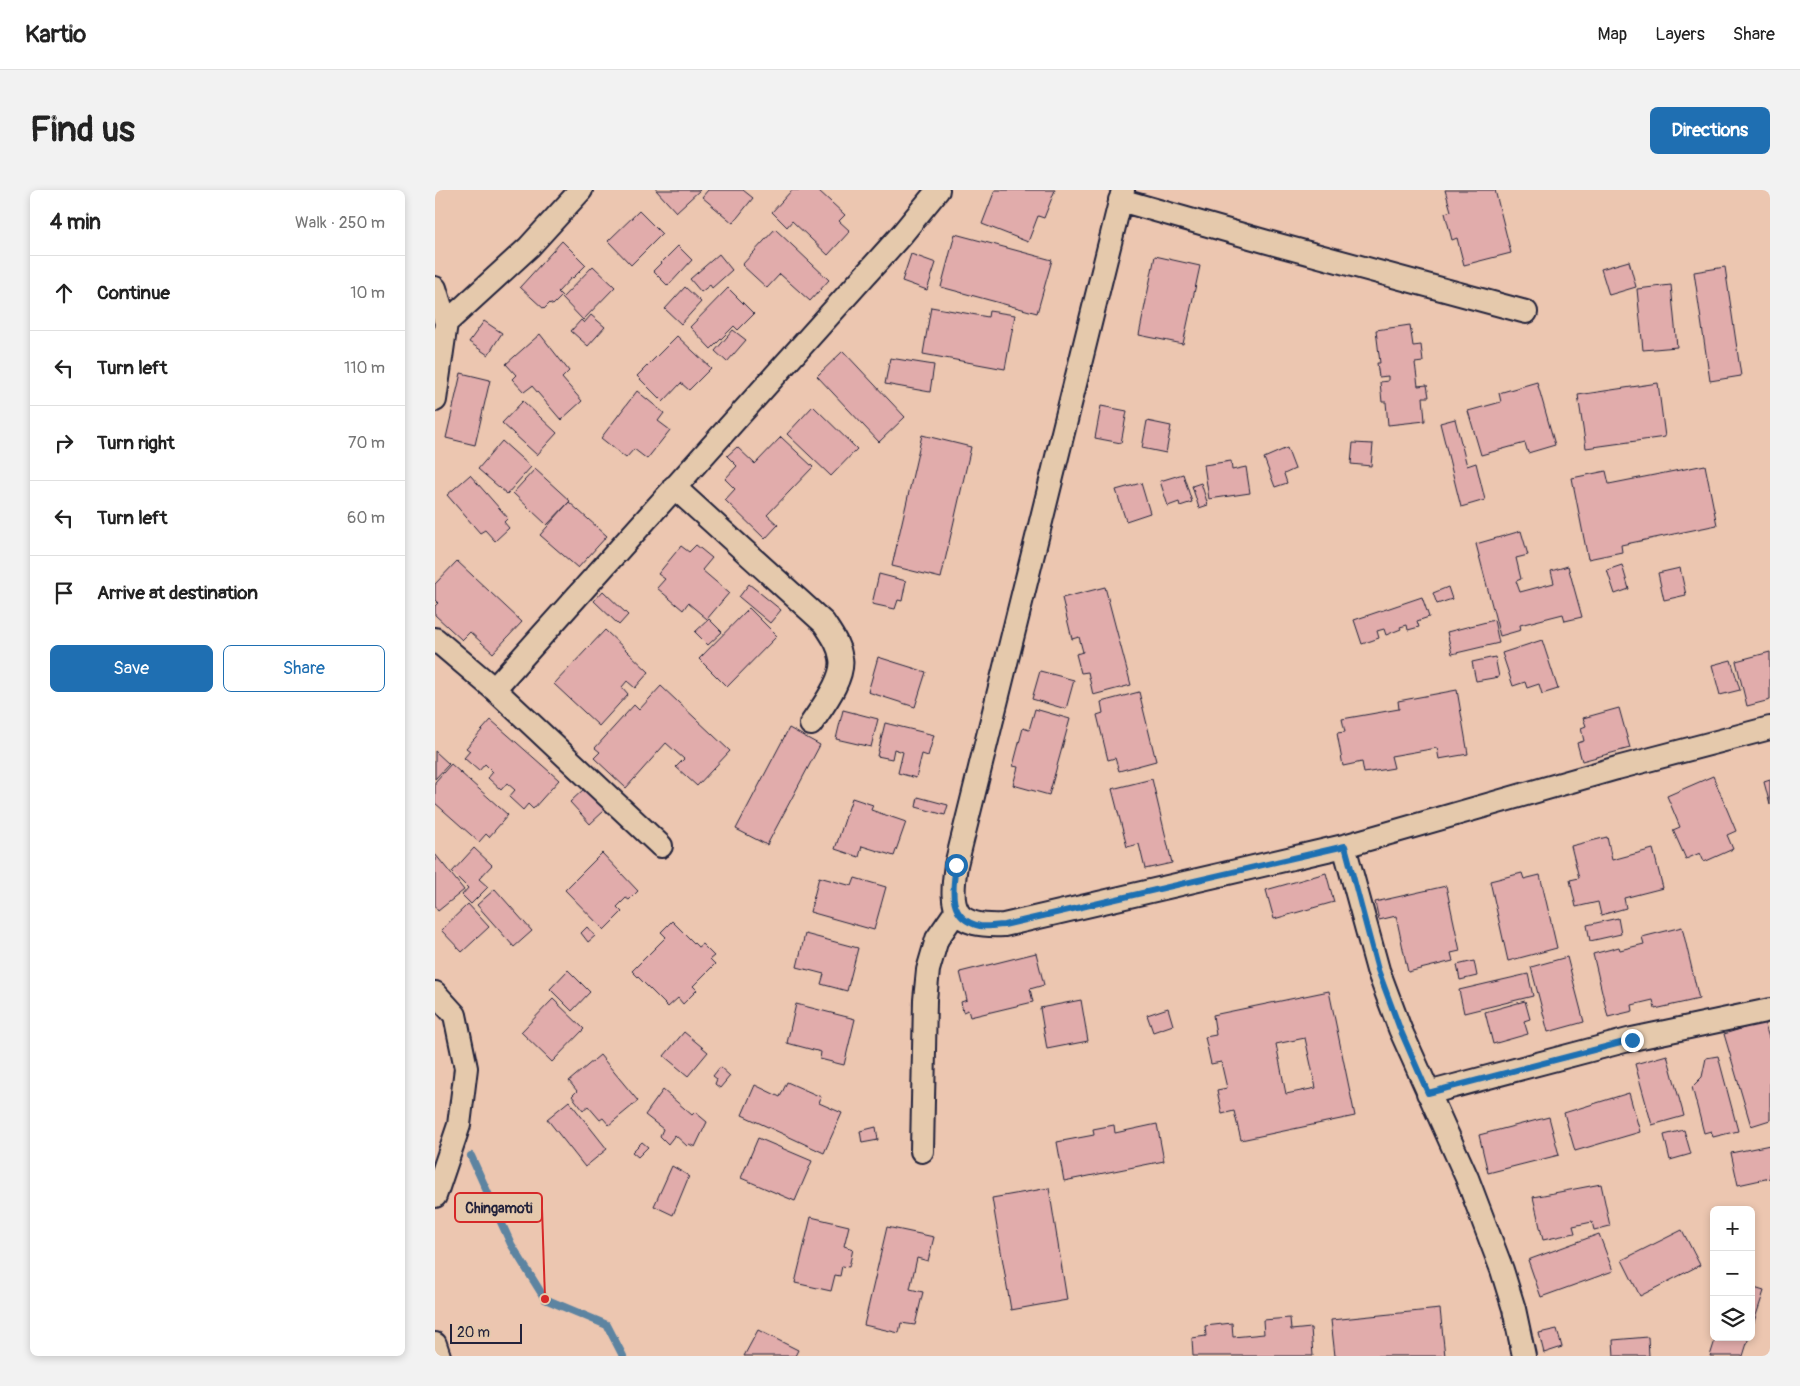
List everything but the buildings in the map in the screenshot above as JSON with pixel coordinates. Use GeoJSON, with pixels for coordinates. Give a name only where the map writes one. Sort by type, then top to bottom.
{"type":"FeatureCollection","features":[{"type":"Feature","properties":{"kind":"street"},"geometry":{"type":"LineString","coordinates":[[447,323],[529,247],[581,190]]}},
{"type":"Feature","properties":{"kind":"street"},"geometry":{"type":"LineString","coordinates":[[493,689],[902,234],[938,190]]}},
{"type":"Feature","properties":{"kind":"street"},"geometry":{"type":"LineString","coordinates":[[1526,312],[1263,241],[1122,195],[956,865],[953,897],[957,910],[966,921],[982,926],[1004,925],[1345,846],[1617,768],[1770,728]]}},
{"type":"Feature","properties":{"kind":"street"},"geometry":{"type":"LineString","coordinates":[[435,288],[447,323],[435,400]]}},
{"type":"Feature","properties":{"kind":"street"},"geometry":{"type":"LineString","coordinates":[[674,487],[824,623],[836,640],[842,659],[838,679],[811,724]]}},
{"type":"Feature","properties":{"kind":"street"},"geometry":{"type":"LineString","coordinates":[[435,639],[493,689],[661,846]]}},
{"type":"Feature","properties":{"kind":"street"},"geometry":{"type":"LineString","coordinates":[[1345,846],[1378,970],[1400,1029],[1467,1178],[1502,1270],[1514,1309],[1524,1356]]}},
{"type":"Feature","properties":{"kind":"street"},"geometry":{"type":"LineString","coordinates":[[922,1151],[925,1000],[928,970],[937,939],[957,910]]}},
{"type":"Feature","properties":{"kind":"street"},"geometry":{"type":"LineString","coordinates":[[435,993],[455,1015],[466,1068],[459,1125],[435,1196]]}},
{"type":"Feature","properties":{"kind":"street"},"geometry":{"type":"LineString","coordinates":[[1428,1093],[1632,1040],[1770,1010]]}},
{"type":"Feature","properties":{"kind":"street"},"geometry":{"type":"LineString","coordinates":[[435,1344],[439,1356]]}},
{"type":"Feature","properties":{"kind":"waterway"},"geometry":{"type":"LineString","coordinates":[[471,1156],[511,1244],[545,1299],[607,1325],[623,1356]]}},
{"type":"Feature","properties":{"kind":"place","name":"Chingamoti"},"geometry":{"type":"Point","coordinates":[545,1299]}},
{"type":"Feature","properties":{"kind":"route"},"geometry":{"type":"LineString","coordinates":[[956,865],[953,897],[957,910],[966,921],[982,926],[1004,925],[1345,846],[1378,970],[1400,1029],[1428,1093],[1632,1040]]}}]}
